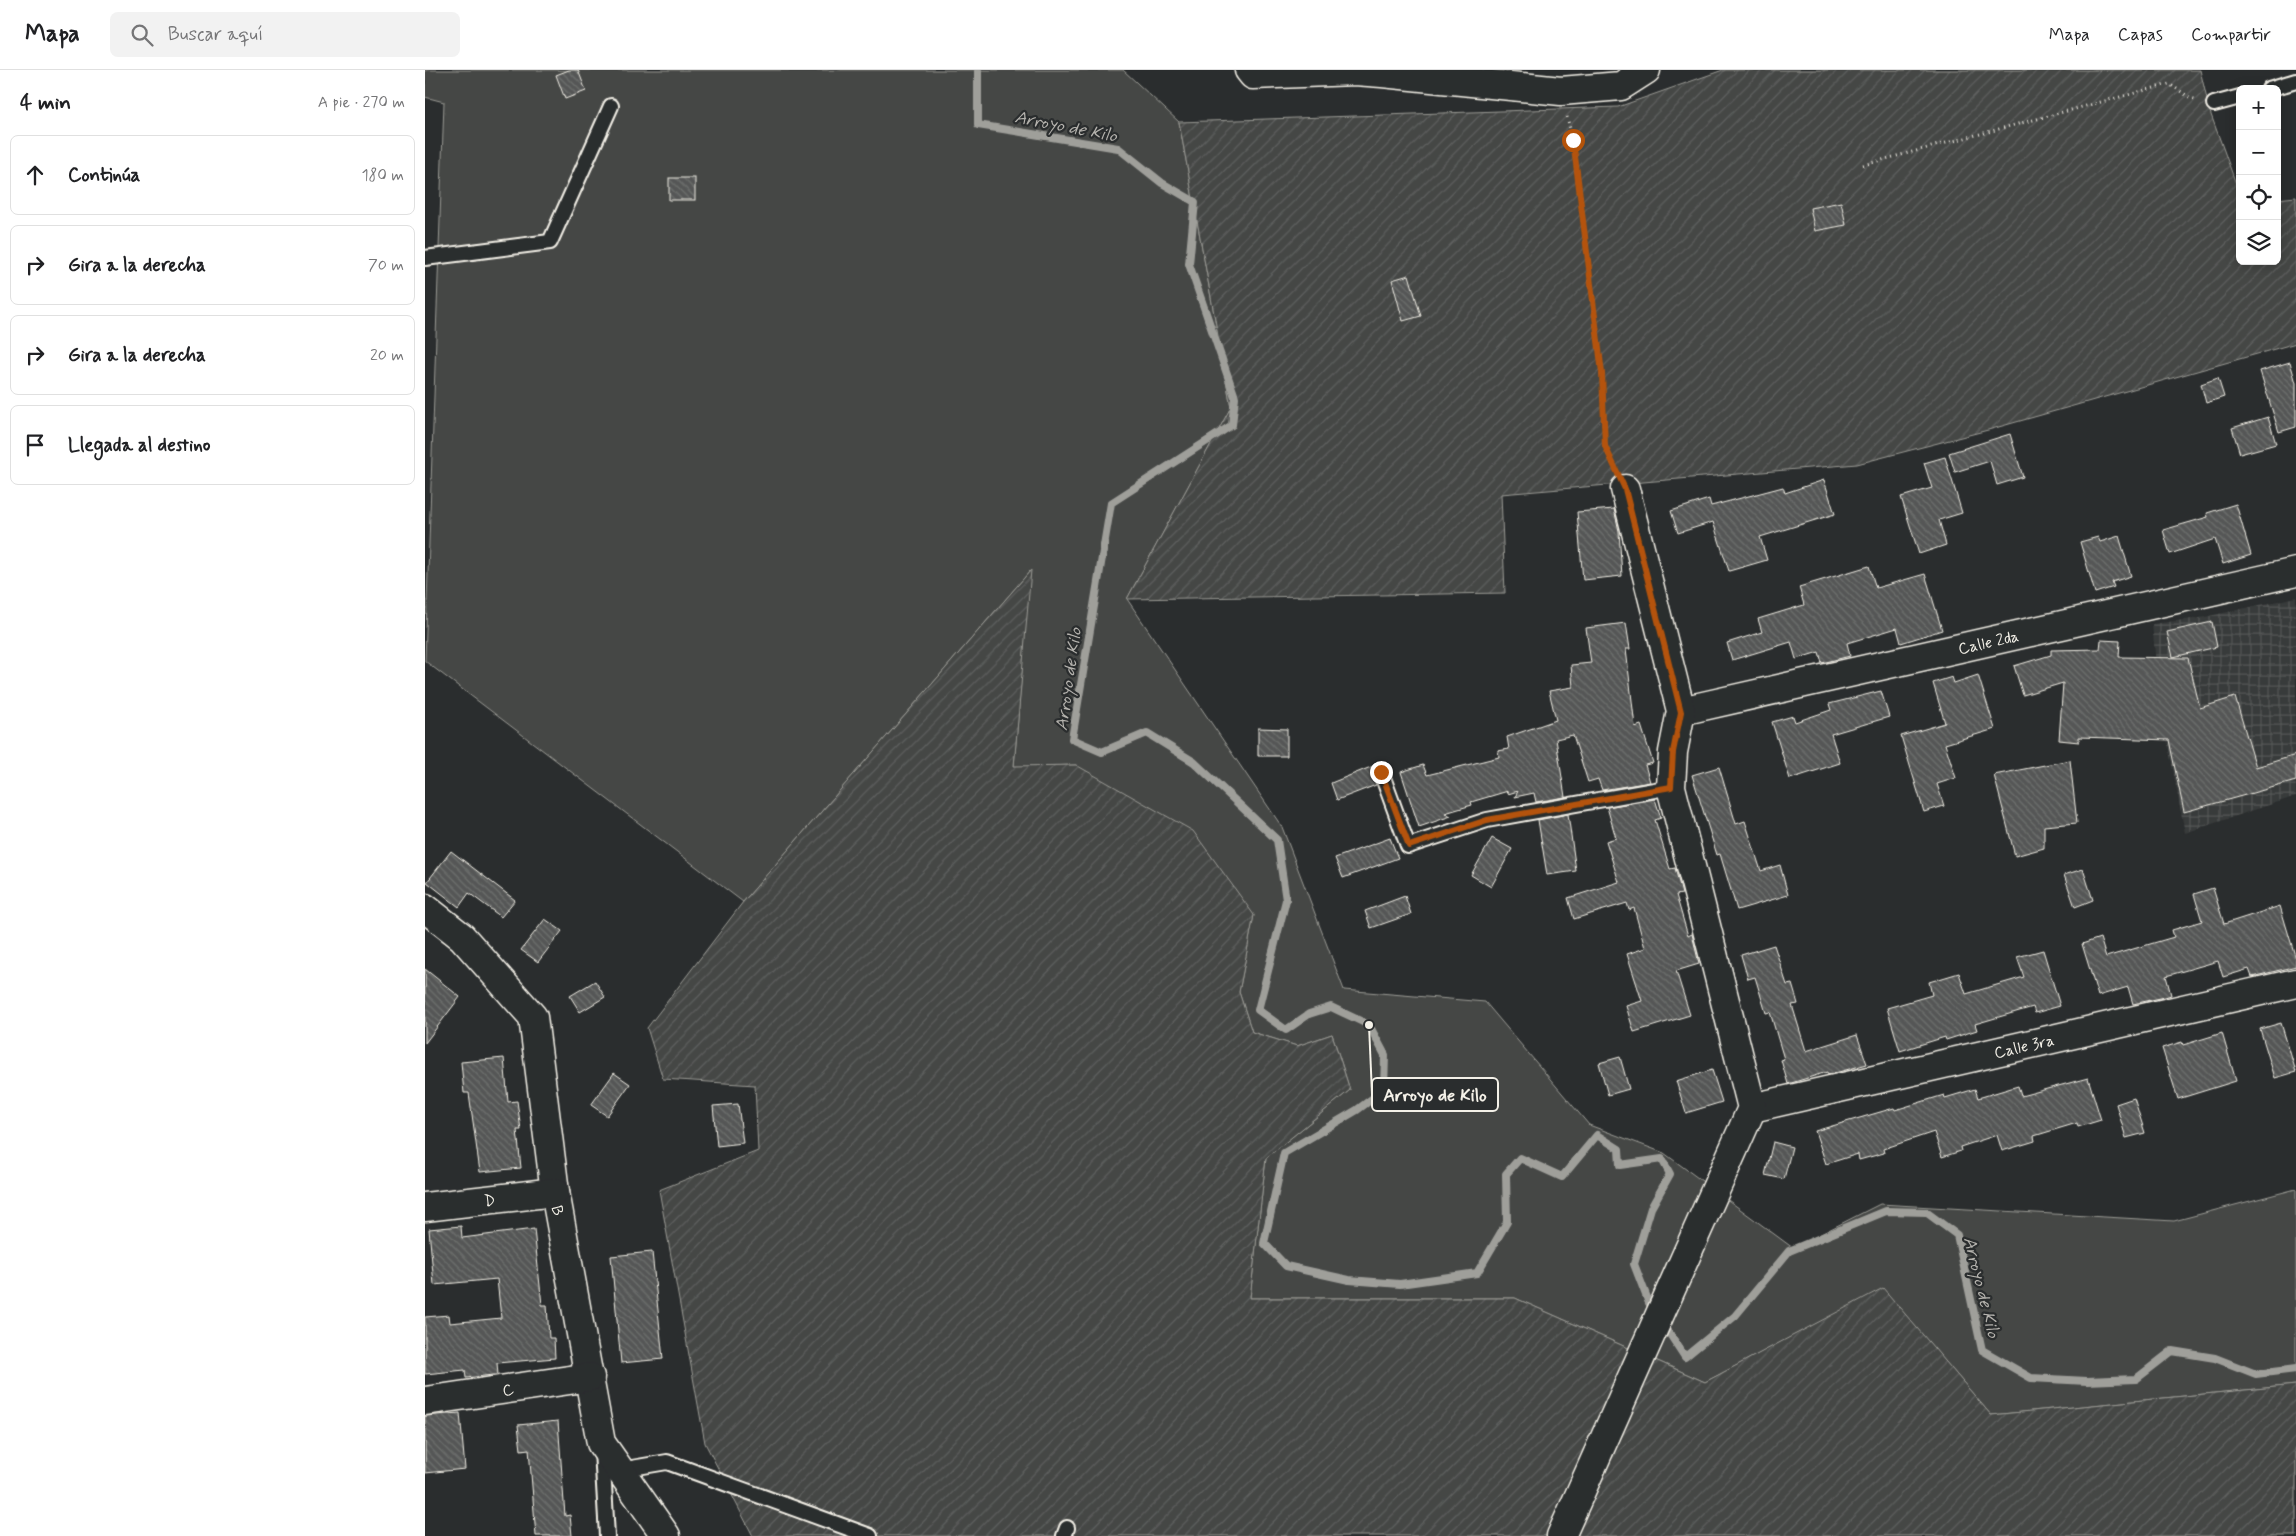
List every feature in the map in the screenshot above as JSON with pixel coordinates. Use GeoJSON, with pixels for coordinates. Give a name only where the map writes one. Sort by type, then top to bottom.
{"type":"FeatureCollection","features":[{"type":"Feature","properties":{"kind":"street"},"geometry":{"type":"LineString","coordinates":[[1251,72],[1355,71],[1561,91],[1621,86],[1647,70]]}},
{"type":"Feature","properties":{"kind":"street"},"geometry":{"type":"LineString","coordinates":[[1561,1536],[1752,1108],[1671,787],[1673,752],[1681,712],[1625,489]]}},
{"type":"Feature","properties":{"kind":"street","name":"Calle 2da"},"geometry":{"type":"LineString","coordinates":[[1681,712],[2296,572]]}},
{"type":"Feature","properties":{"kind":"street","name":"B"},"geometry":{"type":"LineString","coordinates":[[425,908],[462,937],[533,1017],[555,1192],[601,1443],[666,1536]]}},
{"type":"Feature","properties":{"kind":"street","name":"Calle 3ra"},"geometry":{"type":"LineString","coordinates":[[1752,1108],[2296,983]]}},
{"type":"Feature","properties":{"kind":"street","name":"D"},"geometry":{"type":"LineString","coordinates":[[425,1207],[555,1192]]}},
{"type":"Feature","properties":{"kind":"street","name":"C"},"geometry":{"type":"LineString","coordinates":[[425,1401],[590,1377]]}},
{"type":"Feature","properties":{"kind":"lane"},"geometry":{"type":"LineString","coordinates":[[2281,85],[2296,81]]}},
{"type":"Feature","properties":{"kind":"lane"},"geometry":{"type":"LineString","coordinates":[[2213,104],[2236,98]]}},
{"type":"Feature","properties":{"kind":"lane"},"geometry":{"type":"LineString","coordinates":[[425,258],[550,242],[611,106]]}},
{"type":"Feature","properties":{"kind":"lane"},"geometry":{"type":"LineString","coordinates":[[1381,772],[1409,846],[1487,820],[1671,787]]}},
{"type":"Feature","properties":{"kind":"lane"},"geometry":{"type":"LineString","coordinates":[[601,1443],[607,1536]]}},
{"type":"Feature","properties":{"kind":"lane"},"geometry":{"type":"LineString","coordinates":[[620,1470],[667,1462],[870,1536]]}},
{"type":"Feature","properties":{"kind":"path"},"geometry":{"type":"LineString","coordinates":[[1863,165],[2169,84],[2191,98],[2213,104]]}},
{"type":"Feature","properties":{"kind":"path"},"geometry":{"type":"LineString","coordinates":[[1561,91],[1573,140],[1602,373],[1605,446],[1625,489]]}},
{"type":"Feature","properties":{"kind":"shaded area"},"geometry":{"type":"Polygon","coordinates":[[[425,70],[1123,70],[1179,122],[1231,407],[1127,599],[1282,827],[1344,990],[1485,1002],[1589,1125],[1664,1153],[1793,1248],[1880,1204],[2174,1221],[2296,1189],[2296,1385],[1991,1415],[1883,1289],[1705,1382],[1515,1298],[1250,1298],[1266,1158],[1350,1090],[1332,1034],[1297,1046],[1252,1032],[1239,992],[1254,915],[1076,765],[1014,767],[1030,571],[743,902],[425,661],[444,102],[425,97],[425,70]]]}},
{"type":"Feature","properties":{"kind":"shaded area"},"geometry":{"type":"Polygon","coordinates":[[[1723,70],[2200,70],[2210,112],[2236,184],[2236,265],[2281,265],[2281,199],[2296,197],[2296,343],[1988,430],[1857,464],[1501,494],[1505,593],[1127,599],[1231,407],[1179,122],[1618,107],[1723,70]]]}},
{"type":"Feature","properties":{"kind":"shaded area"},"geometry":{"type":"Polygon","coordinates":[[[1031,570],[1014,766],[1076,765],[1193,831],[1254,915],[1239,992],[1252,1032],[1297,1046],[1332,1034],[1350,1090],[1266,1158],[1250,1298],[1515,1298],[1705,1382],[1883,1288],[1991,1415],[2296,1385],[2296,1536],[753,1536],[705,1443],[659,1190],[758,1151],[755,1085],[663,1079],[647,1028],[743,902],[1031,570]]]}},
{"type":"Feature","properties":{"kind":"shaded area"},"geometry":{"type":"Polygon","coordinates":[[[2296,597],[2296,796],[2185,833],[2160,703],[2152,624],[2200,618],[2296,597]]]}},
{"type":"Feature","properties":{"kind":"building"},"geometry":{"type":"Polygon","coordinates":[[[569,70],[578,70],[586,91],[565,99],[556,75],[569,70]]]}},
{"type":"Feature","properties":{"kind":"building"},"geometry":{"type":"Polygon","coordinates":[[[669,178],[695,178],[695,200],[669,200],[669,178]]]}},
{"type":"Feature","properties":{"kind":"building"},"geometry":{"type":"Polygon","coordinates":[[[1841,202],[1846,225],[1815,231],[1810,208],[1841,202]]]}},
{"type":"Feature","properties":{"kind":"building"},"geometry":{"type":"Polygon","coordinates":[[[1409,275],[1421,316],[1403,321],[1392,280],[1409,275]]]}},
{"type":"Feature","properties":{"kind":"building"},"geometry":{"type":"Polygon","coordinates":[[[2290,362],[2296,383],[2296,427],[2279,432],[2260,371],[2290,362]]]}},
{"type":"Feature","properties":{"kind":"building"},"geometry":{"type":"Polygon","coordinates":[[[2218,378],[2224,397],[2206,403],[2201,384],[2218,378]]]}},
{"type":"Feature","properties":{"kind":"building"},"geometry":{"type":"Polygon","coordinates":[[[2268,417],[2276,444],[2240,454],[2232,428],[2268,417]]]}},
{"type":"Feature","properties":{"kind":"building"},"geometry":{"type":"Polygon","coordinates":[[[2010,434],[2023,477],[1997,485],[1990,461],[1955,472],[1949,453],[2010,434]]]}},
{"type":"Feature","properties":{"kind":"building"},"geometry":{"type":"Polygon","coordinates":[[[1945,457],[1962,513],[1939,520],[1946,545],[1919,554],[1901,497],[1932,488],[1924,463],[1945,457]]]}},
{"type":"Feature","properties":{"kind":"building"},"geometry":{"type":"Polygon","coordinates":[[[1824,480],[1835,514],[1760,537],[1767,560],[1729,571],[1713,522],[1678,533],[1671,511],[1709,499],[1711,506],[1783,487],[1785,493],[1824,480]]]}},
{"type":"Feature","properties":{"kind":"building"},"geometry":{"type":"Polygon","coordinates":[[[2236,504],[2251,555],[2223,564],[2215,539],[2170,554],[2163,530],[2208,517],[2207,513],[2236,504]]]}},
{"type":"Feature","properties":{"kind":"building"},"geometry":{"type":"Polygon","coordinates":[[[1614,509],[1619,531],[1622,576],[1583,580],[1577,512],[1614,509]]]}},
{"type":"Feature","properties":{"kind":"building"},"geometry":{"type":"Polygon","coordinates":[[[2119,536],[2131,576],[2112,582],[2114,587],[2095,593],[2080,542],[2098,537],[2100,542],[2119,536]]]}},
{"type":"Feature","properties":{"kind":"building"},"geometry":{"type":"Polygon","coordinates":[[[1869,566],[1876,588],[1925,574],[1942,630],[1901,643],[1897,628],[1847,643],[1850,656],[1822,663],[1819,652],[1796,659],[1791,642],[1732,660],[1727,643],[1762,632],[1758,619],[1804,605],[1799,587],[1869,566]]]}},
{"type":"Feature","properties":{"kind":"building"},"geometry":{"type":"Polygon","coordinates":[[[2212,622],[2217,647],[2173,657],[2167,632],[2212,622]]]}},
{"type":"Feature","properties":{"kind":"building"},"geometry":{"type":"Polygon","coordinates":[[[1626,623],[1630,649],[1626,649],[1635,727],[1641,725],[1653,763],[1645,765],[1650,782],[1602,790],[1598,779],[1588,782],[1573,735],[1556,739],[1565,797],[1536,802],[1534,793],[1515,797],[1518,791],[1508,794],[1508,791],[1471,802],[1472,805],[1445,813],[1451,816],[1419,827],[1401,772],[1423,765],[1427,775],[1499,757],[1498,751],[1509,749],[1507,737],[1556,720],[1549,691],[1573,687],[1571,665],[1591,663],[1586,628],[1626,623]]]}},
{"type":"Feature","properties":{"kind":"building"},"geometry":{"type":"Polygon","coordinates":[[[2101,640],[2120,641],[2119,657],[2188,658],[2200,708],[2235,697],[2256,767],[2296,755],[2296,781],[2184,812],[2169,740],[2079,737],[2079,742],[2059,740],[2063,683],[2023,695],[2014,666],[2051,655],[2051,650],[2100,649],[2101,640]]]}},
{"type":"Feature","properties":{"kind":"building"},"geometry":{"type":"Polygon","coordinates":[[[1978,675],[1995,729],[1945,744],[1956,778],[1937,784],[1944,806],[1924,812],[1901,736],[1945,723],[1933,683],[1952,677],[1954,683],[1978,675]]]}},
{"type":"Feature","properties":{"kind":"building"},"geometry":{"type":"Polygon","coordinates":[[[1881,691],[1889,717],[1831,734],[1840,763],[1790,779],[1772,722],[1793,716],[1795,722],[1831,710],[1829,704],[1881,691]]]}},
{"type":"Feature","properties":{"kind":"building"},"geometry":{"type":"Polygon","coordinates":[[[1258,728],[1287,729],[1287,756],[1258,756],[1258,728]]]}},
{"type":"Feature","properties":{"kind":"building"},"geometry":{"type":"Polygon","coordinates":[[[2070,760],[2077,823],[2044,826],[2044,848],[2015,856],[1994,775],[2070,760]]]}},
{"type":"Feature","properties":{"kind":"building"},"geometry":{"type":"Polygon","coordinates":[[[1376,765],[1372,771],[1376,785],[1337,800],[1331,783],[1376,765]]]}},
{"type":"Feature","properties":{"kind":"building"},"geometry":{"type":"Polygon","coordinates":[[[1719,767],[1736,824],[1745,821],[1761,871],[1780,865],[1788,895],[1737,910],[1720,854],[1717,855],[1692,775],[1719,767]]]}},
{"type":"Feature","properties":{"kind":"building"},"geometry":{"type":"Polygon","coordinates":[[[1655,799],[1661,818],[1655,820],[1670,869],[1675,868],[1682,894],[1676,895],[1688,936],[1692,934],[1699,964],[1676,971],[1690,1015],[1634,1032],[1626,1006],[1642,1001],[1627,954],[1645,948],[1634,908],[1629,910],[1627,903],[1574,919],[1568,898],[1619,882],[1606,841],[1616,838],[1607,807],[1655,799]]]}},
{"type":"Feature","properties":{"kind":"building"},"geometry":{"type":"Polygon","coordinates":[[[1568,814],[1576,871],[1547,875],[1538,820],[1568,814]]]}},
{"type":"Feature","properties":{"kind":"building"},"geometry":{"type":"Polygon","coordinates":[[[1390,838],[1398,858],[1343,878],[1335,858],[1390,838]]]}},
{"type":"Feature","properties":{"kind":"building"},"geometry":{"type":"Polygon","coordinates":[[[1492,838],[1512,849],[1491,887],[1471,875],[1492,838]]]}},
{"type":"Feature","properties":{"kind":"building"},"geometry":{"type":"Polygon","coordinates":[[[451,851],[515,900],[501,917],[469,893],[459,907],[427,882],[451,851]]]}},
{"type":"Feature","properties":{"kind":"building"},"geometry":{"type":"Polygon","coordinates":[[[2083,869],[2093,900],[2075,907],[2064,875],[2083,869]]]}},
{"type":"Feature","properties":{"kind":"building"},"geometry":{"type":"Polygon","coordinates":[[[2213,888],[2224,924],[2280,906],[2296,959],[2296,966],[2252,977],[2249,969],[2223,977],[2218,961],[2166,976],[2171,995],[2165,997],[2133,1004],[2128,987],[2098,996],[2082,944],[2100,938],[2106,957],[2174,937],[2172,930],[2202,921],[2194,894],[2213,888]]]}},
{"type":"Feature","properties":{"kind":"building"},"geometry":{"type":"Polygon","coordinates":[[[1405,896],[1411,914],[1371,928],[1365,911],[1405,896]]]}},
{"type":"Feature","properties":{"kind":"building"},"geometry":{"type":"Polygon","coordinates":[[[545,919],[562,931],[538,962],[521,950],[545,919]]]}},
{"type":"Feature","properties":{"kind":"building"},"geometry":{"type":"Polygon","coordinates":[[[1774,945],[1787,985],[1792,984],[1798,1004],[1792,1005],[1806,1051],[1857,1035],[1867,1064],[1828,1075],[1827,1072],[1788,1084],[1781,1060],[1784,1059],[1770,1012],[1766,1013],[1755,977],[1748,979],[1741,955],[1774,945]]]}},
{"type":"Feature","properties":{"kind":"building"},"geometry":{"type":"Polygon","coordinates":[[[2043,950],[2060,1006],[2035,1013],[2033,1007],[1975,1024],[1977,1030],[1946,1040],[1945,1037],[1900,1051],[1887,1008],[1932,995],[1929,982],[1959,973],[1966,994],[2024,977],[2017,957],[2043,950]]]}},
{"type":"Feature","properties":{"kind":"building"},"geometry":{"type":"Polygon","coordinates":[[[425,969],[460,997],[425,1043],[425,969]]]}},
{"type":"Feature","properties":{"kind":"building"},"geometry":{"type":"Polygon","coordinates":[[[595,981],[605,997],[580,1012],[570,996],[595,981]]]}},
{"type":"Feature","properties":{"kind":"building"},"geometry":{"type":"Polygon","coordinates":[[[2281,1023],[2296,1072],[2275,1078],[2260,1029],[2281,1023]]]}},
{"type":"Feature","properties":{"kind":"building"},"geometry":{"type":"Polygon","coordinates":[[[2222,1033],[2236,1081],[2178,1099],[2162,1048],[2182,1042],[2183,1045],[2222,1033]]]}},
{"type":"Feature","properties":{"kind":"building"},"geometry":{"type":"Polygon","coordinates":[[[1620,1057],[1629,1089],[1608,1095],[1599,1063],[1620,1057]]]}},
{"type":"Feature","properties":{"kind":"building"},"geometry":{"type":"Polygon","coordinates":[[[504,1058],[508,1102],[517,1101],[521,1130],[517,1130],[521,1168],[480,1172],[469,1093],[464,1093],[461,1062],[504,1058]]]}},
{"type":"Feature","properties":{"kind":"building"},"geometry":{"type":"Polygon","coordinates":[[[1712,1070],[1722,1102],[1686,1113],[1676,1081],[1712,1070]]]}},
{"type":"Feature","properties":{"kind":"building"},"geometry":{"type":"Polygon","coordinates":[[[614,1073],[630,1084],[607,1116],[591,1105],[614,1073]]]}},
{"type":"Feature","properties":{"kind":"building"},"geometry":{"type":"Polygon","coordinates":[[[2088,1078],[2101,1120],[2078,1127],[2077,1123],[2034,1136],[2035,1141],[2002,1151],[1997,1135],[1960,1147],[1961,1151],[1942,1157],[1934,1132],[1883,1149],[1884,1153],[1859,1160],[1858,1154],[1826,1164],[1815,1131],[1944,1095],[1945,1098],[1975,1089],[1978,1098],[2018,1086],[2021,1096],[2088,1078]]]}},
{"type":"Feature","properties":{"kind":"building"},"geometry":{"type":"Polygon","coordinates":[[[2134,1098],[2145,1133],[2126,1138],[2116,1104],[2134,1098]]]}},
{"type":"Feature","properties":{"kind":"building"},"geometry":{"type":"Polygon","coordinates":[[[738,1104],[743,1143],[717,1146],[713,1106],[738,1104]]]}},
{"type":"Feature","properties":{"kind":"building"},"geometry":{"type":"Polygon","coordinates":[[[1773,1142],[1792,1147],[1784,1179],[1765,1175],[1773,1142]]]}},
{"type":"Feature","properties":{"kind":"building"},"geometry":{"type":"Polygon","coordinates":[[[461,1226],[462,1238],[534,1229],[542,1305],[547,1305],[549,1338],[554,1338],[555,1358],[497,1363],[498,1375],[466,1378],[465,1370],[425,1374],[425,1317],[449,1315],[450,1323],[501,1318],[497,1279],[434,1285],[429,1229],[461,1226]]]}},
{"type":"Feature","properties":{"kind":"building"},"geometry":{"type":"Polygon","coordinates":[[[652,1252],[663,1359],[621,1363],[611,1256],[652,1252]]]}},
{"type":"Feature","properties":{"kind":"building"},"geometry":{"type":"Polygon","coordinates":[[[460,1413],[465,1469],[425,1473],[425,1416],[460,1413]]]}},
{"type":"Feature","properties":{"kind":"building"},"geometry":{"type":"Polygon","coordinates":[[[558,1421],[565,1516],[570,1515],[572,1536],[536,1536],[529,1449],[521,1450],[518,1425],[558,1421]]]}},
{"type":"Feature","properties":{"kind":"waterway","name":"Arroyo de Kilo"},"geometry":{"type":"LineString","coordinates":[[978,70],[978,125],[1118,148],[1162,183],[1195,202],[1189,264],[1235,397],[1232,425],[1111,503],[1072,739],[1102,752],[1147,733],[1194,762],[1277,840],[1286,900],[1258,1010],[1286,1030],[1309,1014],[1331,1007],[1369,1025],[1385,1055],[1384,1090],[1357,1110],[1284,1153],[1264,1243],[1286,1266],[1349,1280],[1400,1284],[1477,1273],[1507,1222],[1506,1174],[1520,1158],[1562,1177],[1597,1135],[1619,1149],[1620,1165],[1662,1159],[1670,1174],[1651,1208],[1634,1264],[1654,1311]]}},
{"type":"Feature","properties":{"kind":"waterway","name":"Arroyo de Kilo"},"geometry":{"type":"LineString","coordinates":[[1662,1322],[1685,1357],[1735,1316],[1789,1251],[1886,1211],[1926,1212],[1957,1235],[1982,1350],[2031,1378],[2087,1381],[2136,1379],[2172,1351],[2215,1358],[2256,1374],[2296,1369]]}},
{"type":"Feature","properties":{"kind":"place","name":"Arroyo de Kilo"},"geometry":{"type":"Point","coordinates":[1369,1025]}},
{"type":"Feature","properties":{"kind":"route"},"geometry":{"type":"LineString","coordinates":[[1381,772],[1409,846],[1487,820],[1671,787],[1673,752],[1681,712],[1625,489],[1605,446],[1605,408],[1602,373],[1591,275],[1582,229],[1573,140]]}}]}
